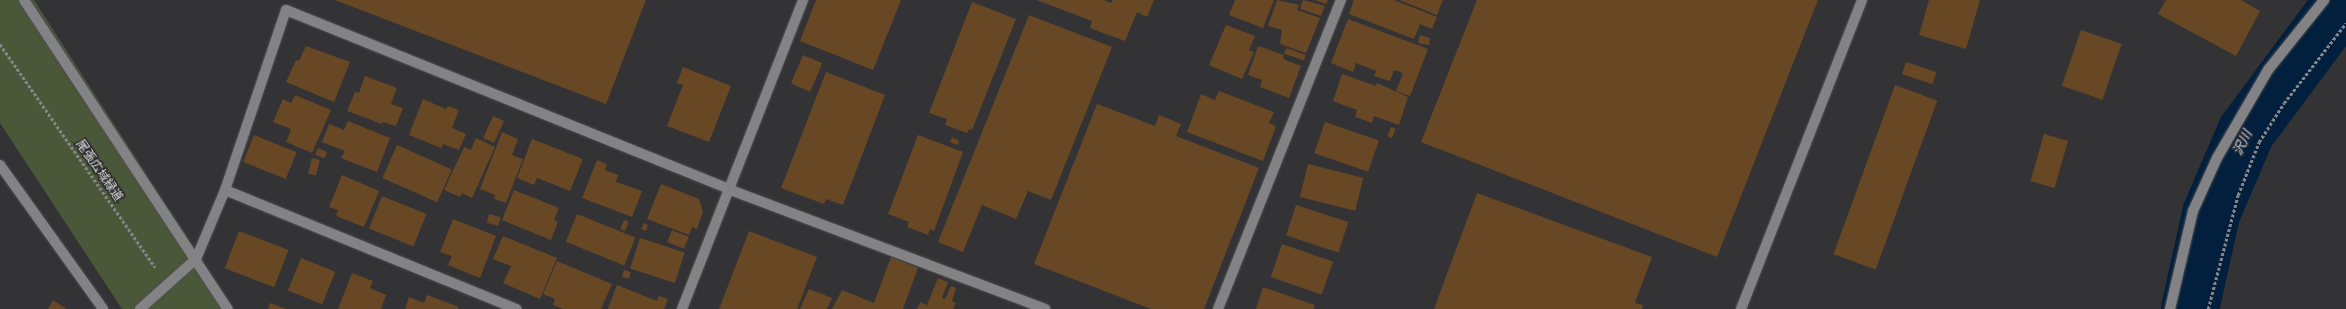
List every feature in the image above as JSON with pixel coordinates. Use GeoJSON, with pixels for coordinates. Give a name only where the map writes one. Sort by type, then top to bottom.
{"type":"FeatureCollection","features":[{"type":"Feature","properties":{"kind":"street"},"geometry":{"type":"LineString","coordinates":[[24,0],[228,309]]}},
{"type":"Feature","properties":{"kind":"street"},"geometry":{"type":"LineString","coordinates":[[682,309],[803,0]]}},
{"type":"Feature","properties":{"kind":"street"},"geometry":{"type":"LineString","coordinates":[[1218,309],[1341,0]]}},
{"type":"Feature","properties":{"kind":"street"},"geometry":{"type":"LineString","coordinates":[[1741,309],[1862,0]]}},
{"type":"Feature","properties":{"kind":"street"},"geometry":{"type":"LineString","coordinates":[[2170,309],[2193,211],[2217,158],[2268,70],[2324,0]]}},
{"type":"Feature","properties":{"kind":"street"},"geometry":{"type":"LineString","coordinates":[[140,309],[168,286],[196,259],[225,190],[286,10],[728,189],[1045,309]]}},
{"type":"Feature","properties":{"kind":"street"},"geometry":{"type":"LineString","coordinates":[[0,165],[103,309]]}},
{"type":"Feature","properties":{"kind":"street"},"geometry":{"type":"LineString","coordinates":[[225,190],[517,309]]}},
{"type":"Feature","properties":{"kind":"path"},"geometry":{"type":"LineString","coordinates":[[2208,309],[2238,195],[2259,142],[2284,103],[2346,23]]}},
{"type":"Feature","properties":{"kind":"path","name":"尾張広域緑道"},"geometry":{"type":"LineString","coordinates":[[0,44],[168,286]]}},
{"type":"Feature","properties":{"kind":"green space"},"geometry":{"type":"Polygon","coordinates":[[[0,0],[34,0],[233,309],[122,309],[0,123],[0,0]]]}},
{"type":"Feature","properties":{"kind":"building"},"geometry":{"type":"Polygon","coordinates":[[[335,0],[646,0],[606,104],[335,0]]]}},
{"type":"Feature","properties":{"kind":"building"},"geometry":{"type":"Polygon","coordinates":[[[816,0],[901,0],[873,70],[800,41],[816,0]]]}},
{"type":"Feature","properties":{"kind":"building"},"geometry":{"type":"Polygon","coordinates":[[[1037,0],[1104,0],[1111,3],[1113,0],[1154,0],[1147,17],[1137,12],[1125,41],[1090,28],[1092,21],[1037,0]]]}},
{"type":"Feature","properties":{"kind":"building"},"geometry":{"type":"Polygon","coordinates":[[[1235,0],[1274,0],[1263,28],[1229,15],[1235,0]]]}},
{"type":"Feature","properties":{"kind":"building"},"geometry":{"type":"Polygon","coordinates":[[[1277,0],[1299,5],[1297,10],[1320,18],[1306,53],[1280,44],[1282,30],[1268,26],[1277,0]]]}},
{"type":"Feature","properties":{"kind":"building"},"geometry":{"type":"Polygon","coordinates":[[[1303,0],[1325,6],[1321,16],[1300,9],[1303,0]]]}},
{"type":"Feature","properties":{"kind":"building"},"geometry":{"type":"Polygon","coordinates":[[[1315,0],[1328,0],[1326,4],[1315,0]]]}},
{"type":"Feature","properties":{"kind":"building"},"geometry":{"type":"Polygon","coordinates":[[[1354,0],[1394,0],[1437,17],[1432,29],[1420,24],[1414,39],[1349,14],[1354,0]]]}},
{"type":"Feature","properties":{"kind":"building"},"geometry":{"type":"Polygon","coordinates":[[[1399,0],[1443,0],[1437,15],[1399,0]]]}},
{"type":"Feature","properties":{"kind":"building"},"geometry":{"type":"Polygon","coordinates":[[[1477,0],[1818,0],[1717,257],[1421,142],[1477,0]]]}},
{"type":"Feature","properties":{"kind":"building"},"geometry":{"type":"Polygon","coordinates":[[[1929,0],[1980,0],[1966,49],[1919,35],[1929,0]]]}},
{"type":"Feature","properties":{"kind":"building"},"geometry":{"type":"Polygon","coordinates":[[[2166,0],[2241,0],[2260,11],[2236,56],[2158,14],[2166,0]]]}},
{"type":"Feature","properties":{"kind":"building"},"geometry":{"type":"Polygon","coordinates":[[[972,2],[1016,19],[972,130],[969,129],[967,133],[945,125],[947,119],[929,113],[972,2]]]}},
{"type":"Feature","properties":{"kind":"building"},"geometry":{"type":"Polygon","coordinates":[[[1029,15],[1112,47],[1051,200],[1028,191],[1016,219],[982,205],[963,252],[938,242],[1029,15]]]}},
{"type":"Feature","properties":{"kind":"building"},"geometry":{"type":"Polygon","coordinates":[[[1348,19],[1428,49],[1410,96],[1396,91],[1403,73],[1394,70],[1390,81],[1374,76],[1376,71],[1356,63],[1353,72],[1331,63],[1348,19]]]}},
{"type":"Feature","properties":{"kind":"building"},"geometry":{"type":"Polygon","coordinates":[[[1226,25],[1255,36],[1249,50],[1254,52],[1242,79],[1209,65],[1226,25]]]}},
{"type":"Feature","properties":{"kind":"building"},"geometry":{"type":"Polygon","coordinates":[[[2081,30],[2122,44],[2102,100],[2062,86],[2081,30]]]}},
{"type":"Feature","properties":{"kind":"building"},"geometry":{"type":"Polygon","coordinates":[[[1420,35],[1430,38],[1429,45],[1418,43],[1420,35]]]}},
{"type":"Feature","properties":{"kind":"building"},"geometry":{"type":"Polygon","coordinates":[[[306,46],[350,62],[334,102],[286,82],[296,60],[299,61],[306,46]]]}},
{"type":"Feature","properties":{"kind":"building"},"geometry":{"type":"Polygon","coordinates":[[[1258,46],[1284,55],[1283,59],[1301,66],[1289,98],[1260,87],[1262,80],[1248,75],[1258,46]]]}},
{"type":"Feature","properties":{"kind":"building"},"geometry":{"type":"Polygon","coordinates":[[[1286,48],[1306,55],[1304,61],[1284,54],[1286,48]]]}},
{"type":"Feature","properties":{"kind":"building"},"geometry":{"type":"Polygon","coordinates":[[[803,55],[822,63],[810,92],[791,84],[803,55]]]}},
{"type":"Feature","properties":{"kind":"building"},"geometry":{"type":"Polygon","coordinates":[[[1906,62],[1936,72],[1932,84],[1902,74],[1906,62]]]}},
{"type":"Feature","properties":{"kind":"building"},"geometry":{"type":"Polygon","coordinates":[[[683,67],[731,86],[709,142],[667,126],[683,85],[677,83],[683,67]]]}},
{"type":"Feature","properties":{"kind":"building"},"geometry":{"type":"Polygon","coordinates":[[[826,72],[885,95],[843,205],[826,199],[824,204],[781,188],[826,72]]]}},
{"type":"Feature","properties":{"kind":"building"},"geometry":{"type":"Polygon","coordinates":[[[1342,74],[1376,86],[1377,83],[1408,97],[1399,125],[1374,116],[1372,123],[1355,117],[1357,110],[1333,101],[1342,74]]]}},
{"type":"Feature","properties":{"kind":"building"},"geometry":{"type":"Polygon","coordinates":[[[365,76],[397,88],[391,104],[403,108],[396,126],[383,122],[382,124],[347,111],[355,92],[359,93],[365,76]]]}},
{"type":"Feature","properties":{"kind":"building"},"geometry":{"type":"Polygon","coordinates":[[[1895,85],[1937,100],[1876,270],[1833,254],[1895,85]]]}},
{"type":"Feature","properties":{"kind":"building"},"geometry":{"type":"Polygon","coordinates":[[[1219,91],[1274,112],[1269,123],[1276,126],[1263,161],[1187,132],[1201,94],[1215,100],[1219,91]]]}},
{"type":"Feature","properties":{"kind":"building"},"geometry":{"type":"Polygon","coordinates":[[[295,95],[331,110],[312,153],[286,142],[291,129],[273,122],[283,99],[291,103],[295,95]]]}},
{"type":"Feature","properties":{"kind":"building"},"geometry":{"type":"Polygon","coordinates":[[[423,99],[446,109],[448,106],[459,110],[452,128],[466,134],[459,150],[443,144],[441,148],[409,135],[423,99]]]}},
{"type":"Feature","properties":{"kind":"building"},"geometry":{"type":"Polygon","coordinates":[[[1097,104],[1155,126],[1159,115],[1181,124],[1176,136],[1259,168],[1204,309],[1151,309],[1034,264],[1097,104]]]}},
{"type":"Feature","properties":{"kind":"building"},"geometry":{"type":"Polygon","coordinates":[[[493,116],[504,121],[494,143],[483,138],[493,116]]]}},
{"type":"Feature","properties":{"kind":"building"},"geometry":{"type":"Polygon","coordinates":[[[348,121],[390,138],[377,172],[341,158],[345,151],[322,142],[329,124],[344,130],[348,121]]]}},
{"type":"Feature","properties":{"kind":"building"},"geometry":{"type":"Polygon","coordinates":[[[1325,122],[1379,141],[1368,172],[1314,153],[1325,122]]]}},
{"type":"Feature","properties":{"kind":"building"},"geometry":{"type":"Polygon","coordinates":[[[1391,127],[1396,129],[1392,138],[1387,136],[1391,127]]]}},
{"type":"Feature","properties":{"kind":"building"},"geometry":{"type":"Polygon","coordinates":[[[502,132],[518,139],[512,155],[523,159],[506,203],[494,199],[495,195],[480,189],[502,132]]]}},
{"type":"Feature","properties":{"kind":"building"},"geometry":{"type":"Polygon","coordinates":[[[2044,134],[2068,141],[2055,188],[2030,181],[2044,134]]]}},
{"type":"Feature","properties":{"kind":"building"},"geometry":{"type":"Polygon","coordinates":[[[254,135],[297,152],[286,179],[243,162],[254,135]]]}},
{"type":"Feature","properties":{"kind":"building"},"geometry":{"type":"Polygon","coordinates":[[[918,135],[963,152],[934,231],[930,229],[928,235],[907,227],[909,222],[888,214],[918,135]]]}},
{"type":"Feature","properties":{"kind":"building"},"geometry":{"type":"Polygon","coordinates":[[[952,137],[959,141],[958,145],[950,142],[952,137]]]}},
{"type":"Feature","properties":{"kind":"building"},"geometry":{"type":"Polygon","coordinates":[[[476,138],[495,147],[472,198],[462,193],[460,197],[444,190],[464,147],[471,150],[476,138]]]}},
{"type":"Feature","properties":{"kind":"building"},"geometry":{"type":"Polygon","coordinates":[[[532,139],[583,159],[570,191],[537,178],[534,185],[517,178],[532,139]]]}},
{"type":"Feature","properties":{"kind":"building"},"geometry":{"type":"Polygon","coordinates":[[[397,145],[452,169],[437,202],[382,178],[397,145]]]}},
{"type":"Feature","properties":{"kind":"building"},"geometry":{"type":"Polygon","coordinates":[[[318,148],[327,152],[324,158],[315,154],[318,148]]]}},
{"type":"Feature","properties":{"kind":"building"},"geometry":{"type":"Polygon","coordinates":[[[312,158],[320,160],[316,175],[308,174],[312,158]]]}},
{"type":"Feature","properties":{"kind":"building"},"geometry":{"type":"Polygon","coordinates":[[[597,160],[607,164],[605,170],[618,175],[616,182],[642,191],[632,217],[582,198],[597,160]]]}},
{"type":"Feature","properties":{"kind":"building"},"geometry":{"type":"Polygon","coordinates":[[[1308,164],[1363,178],[1355,211],[1300,197],[1308,164]]]}},
{"type":"Feature","properties":{"kind":"building"},"geometry":{"type":"Polygon","coordinates":[[[342,175],[379,191],[364,227],[336,216],[338,210],[329,207],[342,175]]]}},
{"type":"Feature","properties":{"kind":"building"},"geometry":{"type":"Polygon","coordinates":[[[661,184],[699,199],[703,212],[697,229],[692,227],[689,235],[647,219],[661,184]]]}},
{"type":"Feature","properties":{"kind":"building"},"geometry":{"type":"Polygon","coordinates":[[[514,190],[559,208],[554,220],[558,222],[551,240],[502,220],[514,190]]]}},
{"type":"Feature","properties":{"kind":"building"},"geometry":{"type":"Polygon","coordinates":[[[1477,193],[1652,257],[1635,303],[1643,305],[1642,309],[1434,309],[1477,193]]]}},
{"type":"Feature","properties":{"kind":"building"},"geometry":{"type":"Polygon","coordinates":[[[382,196],[427,214],[413,246],[369,228],[382,196]]]}},
{"type":"Feature","properties":{"kind":"building"},"geometry":{"type":"Polygon","coordinates":[[[1296,205],[1348,222],[1338,252],[1286,235],[1296,205]]]}},
{"type":"Feature","properties":{"kind":"building"},"geometry":{"type":"Polygon","coordinates":[[[489,214],[501,217],[498,226],[487,223],[489,214]]]}},
{"type":"Feature","properties":{"kind":"building"},"geometry":{"type":"Polygon","coordinates":[[[577,214],[635,238],[624,265],[566,242],[577,214]]]}},
{"type":"Feature","properties":{"kind":"building"},"geometry":{"type":"Polygon","coordinates":[[[453,219],[496,236],[480,278],[448,265],[452,256],[440,252],[453,219]]]}},
{"type":"Feature","properties":{"kind":"building"},"geometry":{"type":"Polygon","coordinates":[[[624,220],[629,222],[625,231],[620,229],[624,220]]]}},
{"type":"Feature","properties":{"kind":"building"},"geometry":{"type":"Polygon","coordinates":[[[644,223],[648,225],[646,231],[641,229],[644,223]]]}},
{"type":"Feature","properties":{"kind":"building"},"geometry":{"type":"Polygon","coordinates":[[[672,230],[689,237],[684,249],[667,242],[672,230]]]}},
{"type":"Feature","properties":{"kind":"building"},"geometry":{"type":"Polygon","coordinates":[[[239,231],[288,250],[274,287],[225,268],[239,231]]]}},
{"type":"Feature","properties":{"kind":"building"},"geometry":{"type":"Polygon","coordinates":[[[749,231],[817,257],[797,309],[719,309],[749,231]]]}},
{"type":"Feature","properties":{"kind":"building"},"geometry":{"type":"Polygon","coordinates":[[[503,236],[557,258],[540,299],[503,283],[511,266],[493,259],[503,236]]]}},
{"type":"Feature","properties":{"kind":"building"},"geometry":{"type":"Polygon","coordinates":[[[640,238],[685,253],[675,283],[630,268],[640,238]]]}},
{"type":"Feature","properties":{"kind":"building"},"geometry":{"type":"Polygon","coordinates":[[[1282,244],[1333,262],[1322,295],[1271,277],[1282,244]]]}},
{"type":"Feature","properties":{"kind":"building"},"geometry":{"type":"Polygon","coordinates":[[[891,257],[918,268],[903,309],[832,309],[842,290],[874,303],[891,257]]]}},
{"type":"Feature","properties":{"kind":"building"},"geometry":{"type":"Polygon","coordinates":[[[301,258],[335,272],[322,304],[288,290],[301,258]]]}},
{"type":"Feature","properties":{"kind":"building"},"geometry":{"type":"Polygon","coordinates":[[[557,261],[612,284],[601,309],[563,309],[553,305],[555,299],[543,294],[557,261]]]}},
{"type":"Feature","properties":{"kind":"building"},"geometry":{"type":"Polygon","coordinates":[[[624,270],[631,272],[629,279],[622,277],[624,270]]]}},
{"type":"Feature","properties":{"kind":"building"},"geometry":{"type":"Polygon","coordinates":[[[352,273],[373,281],[370,288],[386,295],[381,309],[338,309],[352,273]]]}},
{"type":"Feature","properties":{"kind":"building"},"geometry":{"type":"Polygon","coordinates":[[[938,278],[948,282],[942,298],[945,299],[951,286],[956,288],[952,301],[956,303],[953,309],[917,309],[920,302],[927,305],[938,278]]]}},
{"type":"Feature","properties":{"kind":"building"},"geometry":{"type":"Polygon","coordinates":[[[617,285],[657,301],[659,296],[668,299],[664,309],[608,309],[617,285]]]}},
{"type":"Feature","properties":{"kind":"building"},"geometry":{"type":"Polygon","coordinates":[[[1263,287],[1315,305],[1314,309],[1256,309],[1263,287]]]}},
{"type":"Feature","properties":{"kind":"building"},"geometry":{"type":"Polygon","coordinates":[[[809,289],[832,298],[827,309],[800,309],[809,289]]]}},
{"type":"Feature","properties":{"kind":"building"},"geometry":{"type":"Polygon","coordinates":[[[427,295],[459,307],[458,309],[405,309],[409,297],[424,303],[427,295]]]}},
{"type":"Feature","properties":{"kind":"building"},"geometry":{"type":"Polygon","coordinates":[[[53,300],[67,309],[48,309],[53,300]]]}},
{"type":"Feature","properties":{"kind":"building"},"geometry":{"type":"Polygon","coordinates":[[[270,303],[286,309],[268,309],[270,303]]]}},
{"type":"Feature","properties":{"kind":"waterway","name":"沢川"},"geometry":{"type":"LineString","coordinates":[[2190,309],[2211,214],[2246,132],[2344,0]]}}]}
